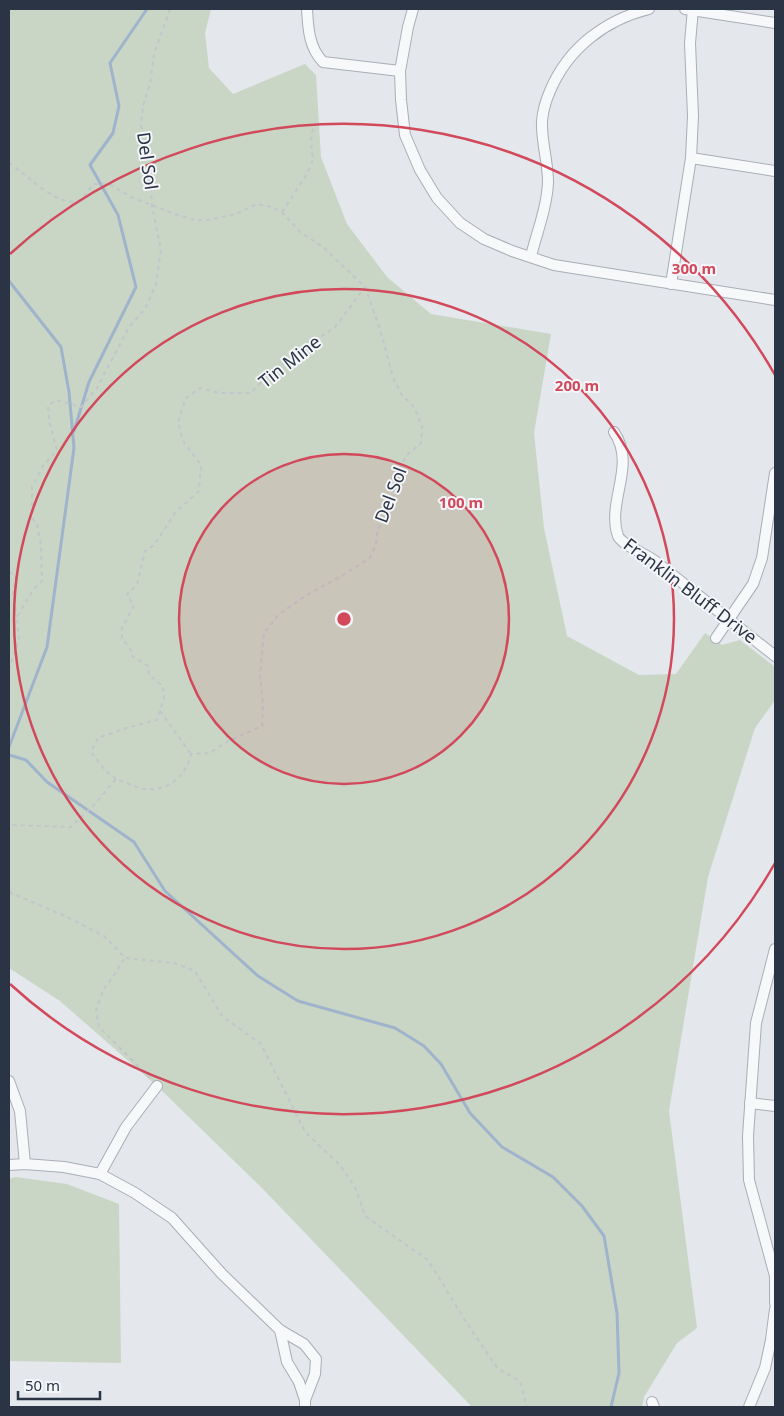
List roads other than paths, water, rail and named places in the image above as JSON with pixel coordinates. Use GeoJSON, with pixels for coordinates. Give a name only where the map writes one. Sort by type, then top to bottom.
{"type":"FeatureCollection","features":[{"type":"Feature","properties":{"kind":"street"},"geometry":{"type":"LineString","coordinates":[[307,9],[308,32],[312,46],[316,55],[323,62],[400,71]]}},
{"type":"Feature","properties":{"kind":"street"},"geometry":{"type":"LineString","coordinates":[[413,9],[400,71],[401,100],[406,135],[420,170],[436,198],[460,223],[484,238],[512,251],[554,265],[775,300]]}},
{"type":"Feature","properties":{"kind":"street"},"geometry":{"type":"LineString","coordinates":[[531,256],[546,203],[548,181],[542,142],[542,118],[546,100],[555,78],[569,56],[587,39],[608,24],[630,14],[649,9]]}},
{"type":"Feature","properties":{"kind":"street"},"geometry":{"type":"LineString","coordinates":[[671,284],[691,158],[693,116],[690,9],[775,23]]}},
{"type":"Feature","properties":{"kind":"street"},"geometry":{"type":"LineString","coordinates":[[691,158],[775,171]]}},
{"type":"Feature","properties":{"kind":"street","name":"Franklin Bluff Drive"},"geometry":{"type":"LineString","coordinates":[[614,432],[620,440],[623,453],[617,506],[617,528],[620,540],[650,558],[775,656]]}},
{"type":"Feature","properties":{"kind":"street"},"geometry":{"type":"LineString","coordinates":[[716,638],[753,584],[762,558],[775,473]]}},
{"type":"Feature","properties":{"kind":"street"},"geometry":{"type":"LineString","coordinates":[[775,949],[756,1023],[748,1136],[749,1180],[775,1276],[775,1303]]}},
{"type":"Feature","properties":{"kind":"street"},"geometry":{"type":"LineString","coordinates":[[9,1081],[20,1112],[25,1164]]}},
{"type":"Feature","properties":{"kind":"street"},"geometry":{"type":"LineString","coordinates":[[100,1174],[126,1127],[157,1086]]}},
{"type":"Feature","properties":{"kind":"street"},"geometry":{"type":"LineString","coordinates":[[750,1103],[775,1106]]}},
{"type":"Feature","properties":{"kind":"street"},"geometry":{"type":"LineString","coordinates":[[9,1165],[25,1164],[64,1167],[100,1174],[135,1193],[172,1218],[222,1274],[280,1330],[304,1344],[316,1359],[315,1374],[305,1404]]}},
{"type":"Feature","properties":{"kind":"street"},"geometry":{"type":"LineString","coordinates":[[748,1407],[765,1368],[772,1340],[775,1309]]}},
{"type":"Feature","properties":{"kind":"street"},"geometry":{"type":"LineString","coordinates":[[280,1330],[287,1362],[299,1382],[305,1404]]}},
{"type":"Feature","properties":{"kind":"waterway"},"geometry":{"type":"LineString","coordinates":[[74,431],[89,382],[136,287],[118,215],[90,165],[113,133],[119,106],[110,63],[147,9]]}},
{"type":"Feature","properties":{"kind":"waterway"},"geometry":{"type":"LineString","coordinates":[[9,281],[61,347],[69,392],[74,448],[47,647],[9,747]]}},
{"type":"Feature","properties":{"kind":"waterway"},"geometry":{"type":"LineString","coordinates":[[9,755],[26,760],[47,782],[134,842],[165,891],[258,976],[298,1001],[395,1028],[424,1046],[441,1064],[470,1113],[502,1147],[553,1177],[582,1206],[604,1236],[617,1313],[619,1373],[611,1407]]}}]}
